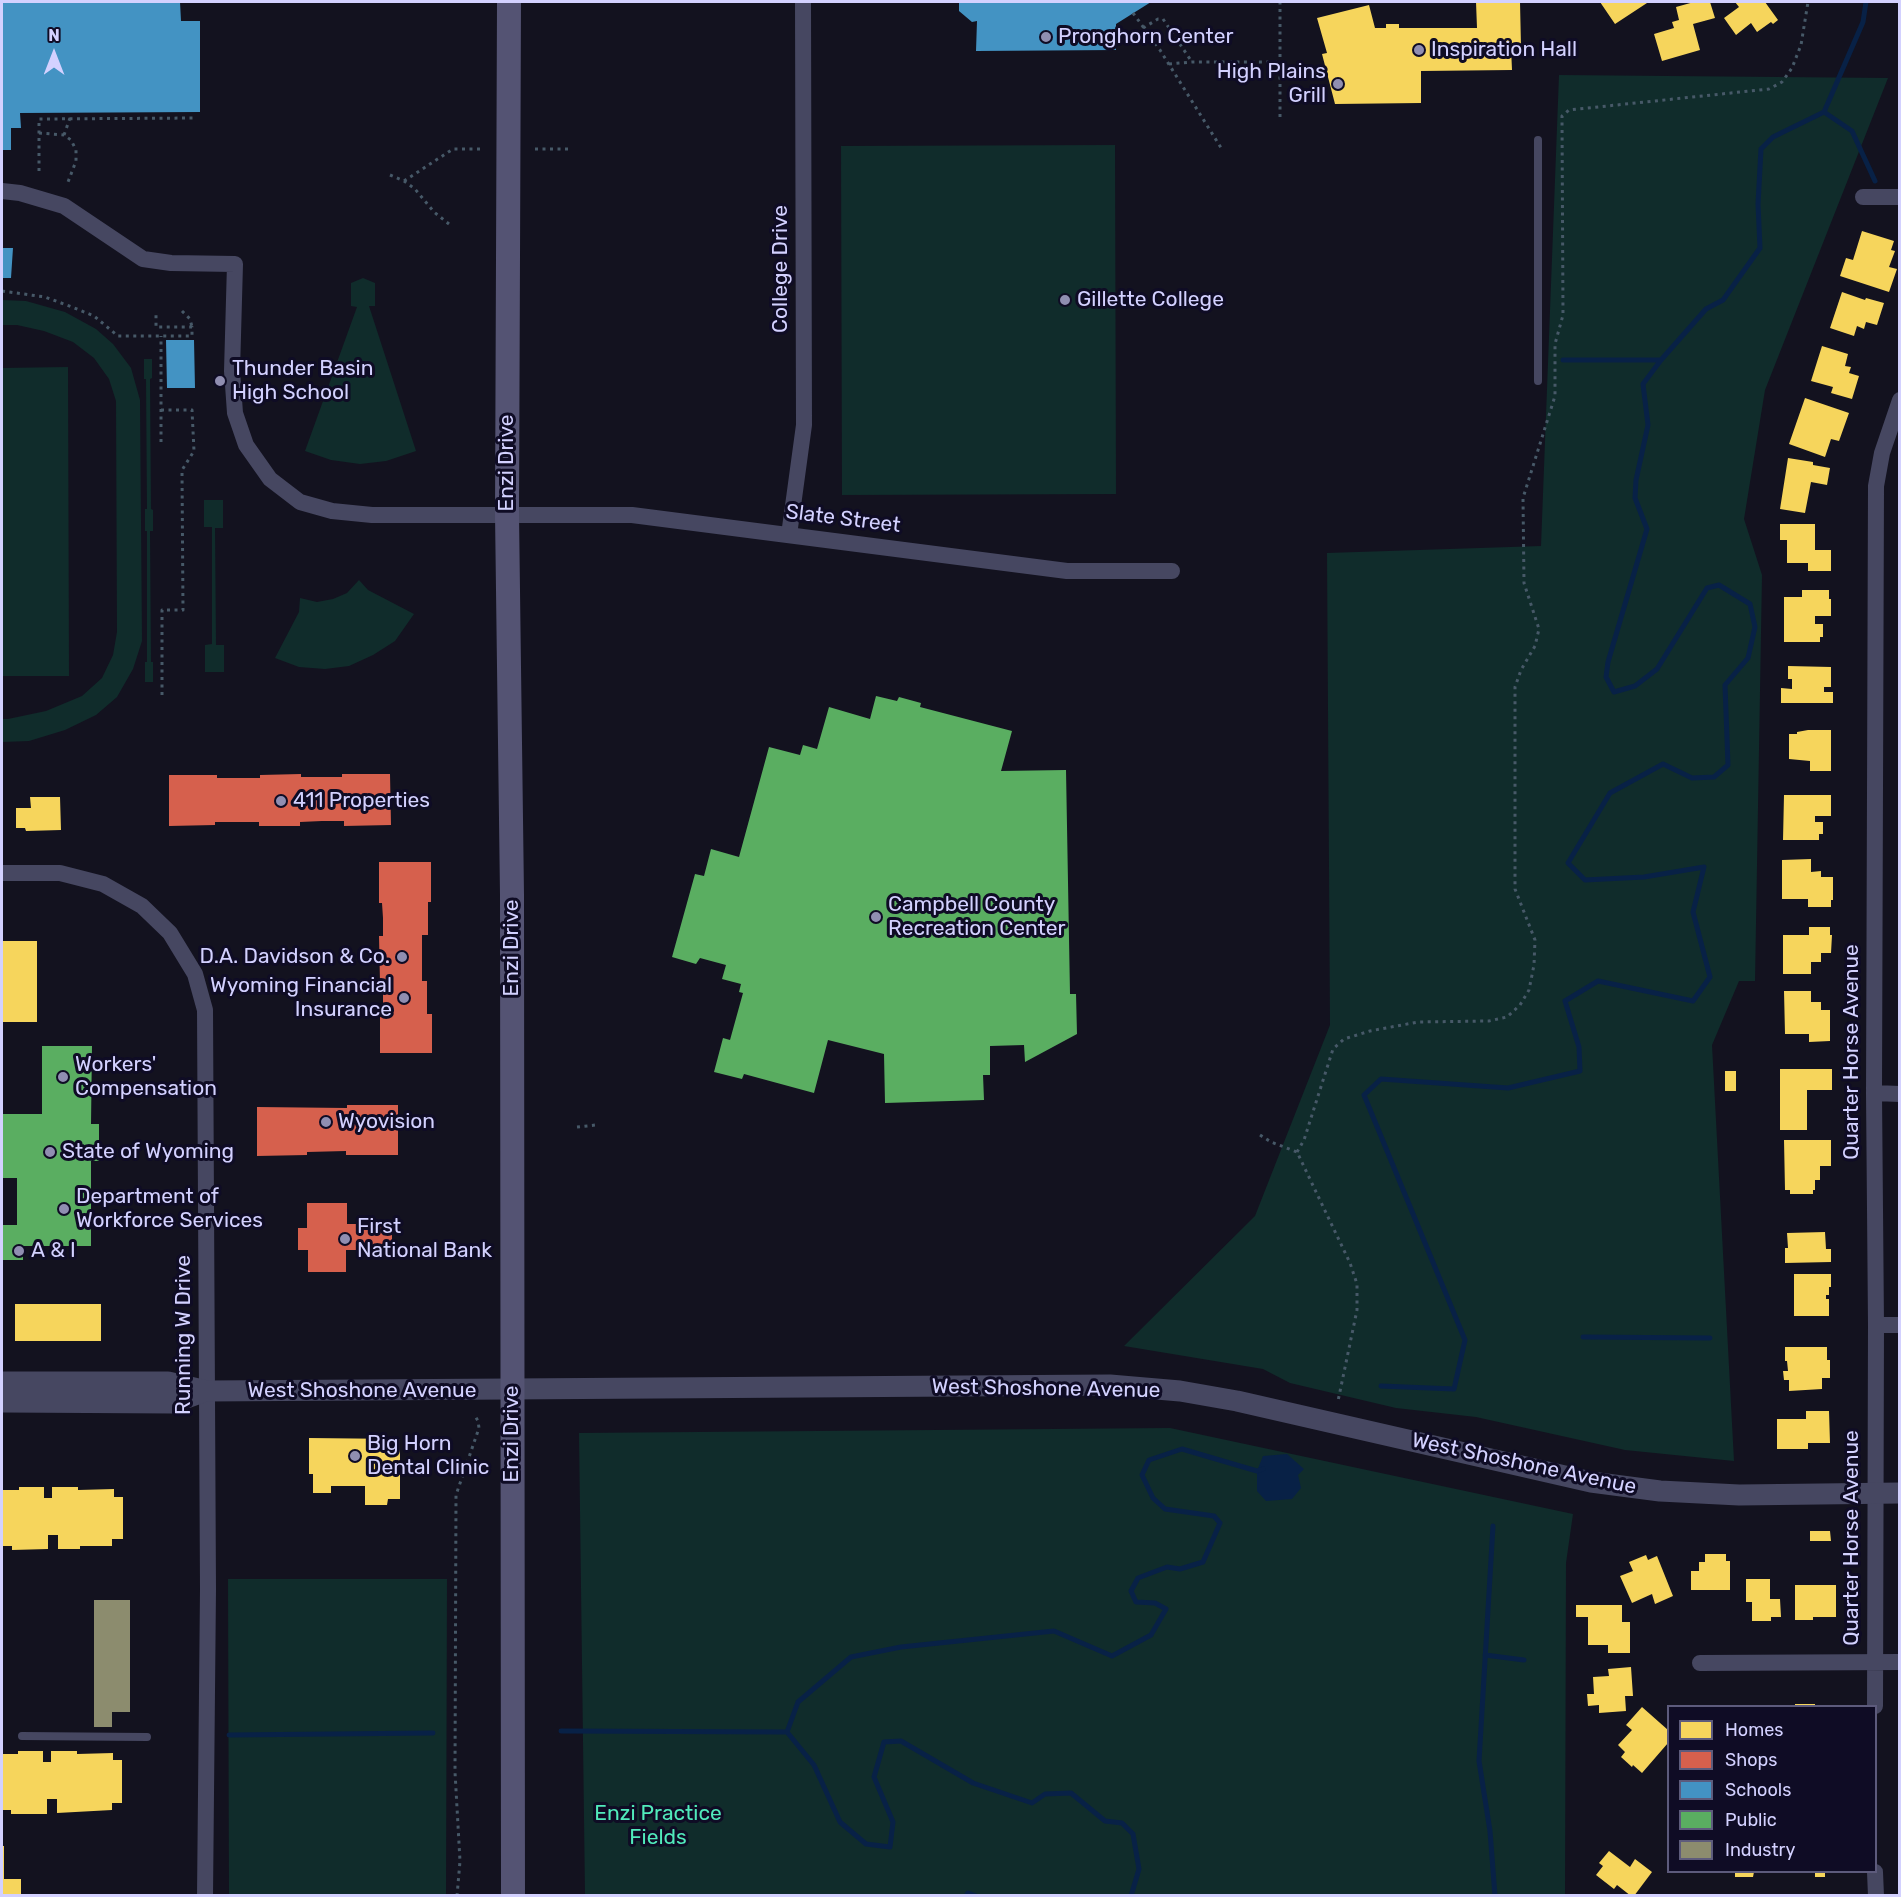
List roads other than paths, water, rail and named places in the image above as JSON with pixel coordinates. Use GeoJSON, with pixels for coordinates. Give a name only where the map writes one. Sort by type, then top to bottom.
{"type":"FeatureCollection","features":[{"type":"Feature","properties":{"kind":"main road","name":"Enzi Drive"},"geometry":{"type":"LineString","coordinates":[[509,2],[507,514],[512,906],[513,1896]]}},
{"type":"Feature","properties":{"kind":"street","name":"College Drive"},"geometry":{"type":"LineString","coordinates":[[789,535],[804,425],[803,2]]}},
{"type":"Feature","properties":{"kind":"street","name":"Slate Street"},"geometry":{"type":"LineString","coordinates":[[2,191],[20,193],[64,206],[143,259],[171,263],[235,264],[232,371],[236,413],[246,445],[270,479],[300,502],[332,511],[372,515],[632,515],[1067,571],[1172,571]]}},
{"type":"Feature","properties":{"kind":"street"},"geometry":{"type":"LineString","coordinates":[[1863,197],[1899,197]]}},
{"type":"Feature","properties":{"kind":"street","name":"Quarter Horse Avenue"},"geometry":{"type":"LineString","coordinates":[[1875,1705],[1876,486],[1882,453],[1899,400]]}},
{"type":"Feature","properties":{"kind":"street","name":"Running W Drive"},"geometry":{"type":"LineString","coordinates":[[2,873],[60,873],[103,884],[142,906],[170,933],[195,974],[205,1010],[208,1589],[205,1896]]}},
{"type":"Feature","properties":{"kind":"street"},"geometry":{"type":"LineString","coordinates":[[1874,1094],[1899,1094]]}},
{"type":"Feature","properties":{"kind":"street"},"geometry":{"type":"LineString","coordinates":[[1876,1325],[1899,1325]]}},
{"type":"Feature","properties":{"kind":"street"},"geometry":{"type":"LineString","coordinates":[[2,1382],[168,1382],[207,1391]]}},
{"type":"Feature","properties":{"kind":"street","name":"West Shoshone Avenue"},"geometry":{"type":"LineString","coordinates":[[207,1391],[1110,1385],[1180,1391],[1237,1401],[1602,1483],[1660,1491],[1739,1495],[1899,1493]]}},
{"type":"Feature","properties":{"kind":"street"},"geometry":{"type":"LineString","coordinates":[[2,1402],[173,1403],[207,1391]]}},
{"type":"Feature","properties":{"kind":"street"},"geometry":{"type":"LineString","coordinates":[[1700,1663],[1899,1662]]}},
{"type":"Feature","properties":{"kind":"street"},"geometry":{"type":"LineString","coordinates":[[1875,1873],[1876,1896]]}},
{"type":"Feature","properties":{"kind":"lane"},"geometry":{"type":"LineString","coordinates":[[1538,140],[1538,381]]}},
{"type":"Feature","properties":{"kind":"lane"},"geometry":{"type":"LineString","coordinates":[[22,1737],[147,1737]]}},
{"type":"Feature","properties":{"kind":"water"},"geometry":{"type":"Polygon","coordinates":[[[1287,1454],[1304,1469],[1298,1475],[1301,1488],[1292,1499],[1266,1501],[1257,1491],[1257,1471],[1263,1456],[1287,1454]]]}},
{"type":"Feature","properties":{"kind":"waterway"},"geometry":{"type":"LineString","coordinates":[[1381,1386],[1454,1389],[1465,1340],[1364,1095],[1381,1079],[1508,1088],[1580,1071],[1579,1047],[1565,1001],[1598,981],[1693,1001],[1710,977],[1693,912],[1704,867],[1644,877],[1585,880],[1568,863],[1610,793],[1663,764],[1692,778],[1714,777],[1728,765],[1725,685],[1748,658],[1755,627],[1750,604],[1719,585],[1707,588],[1657,669],[1635,686],[1614,692],[1606,677],[1608,662],[1647,529],[1635,498],[1636,480],[1648,425],[1643,384],[1706,309],[1723,300],[1760,248],[1758,204],[1761,149],[1773,137],[1824,112],[1863,22],[1866,2]]}},
{"type":"Feature","properties":{"kind":"waterway"},"geometry":{"type":"LineString","coordinates":[[1824,112],[1852,131],[1875,181]]}},
{"type":"Feature","properties":{"kind":"waterway"},"geometry":{"type":"LineString","coordinates":[[1563,360],[1661,360]]}},
{"type":"Feature","properties":{"kind":"waterway"},"geometry":{"type":"LineString","coordinates":[[1583,1337],[1710,1338]]}},
{"type":"Feature","properties":{"kind":"waterway"},"geometry":{"type":"LineString","coordinates":[[1131,1896],[1139,1869],[1133,1834],[1122,1823],[1105,1821],[1071,1793],[1045,1794],[1032,1803],[973,1783],[901,1741],[884,1742],[874,1777],[893,1822],[890,1847],[866,1844],[840,1822],[814,1765],[787,1732],[798,1702],[851,1657],[901,1647],[1054,1631],[1112,1656],[1151,1635],[1166,1609],[1155,1603],[1136,1602],[1131,1591],[1138,1578],[1167,1567],[1180,1569],[1203,1562],[1220,1523],[1214,1516],[1165,1509],[1153,1498],[1142,1475],[1149,1460],[1182,1449],[1257,1471],[1263,1469]]}},
{"type":"Feature","properties":{"kind":"waterway"},"geometry":{"type":"LineString","coordinates":[[1493,1526],[1479,1761],[1490,1831],[1495,1896]]}},
{"type":"Feature","properties":{"kind":"waterway"},"geometry":{"type":"LineString","coordinates":[[1485,1655],[1524,1660]]}},
{"type":"Feature","properties":{"kind":"waterway"},"geometry":{"type":"LineString","coordinates":[[561,1731],[787,1732]]}},
{"type":"Feature","properties":{"kind":"waterway"},"geometry":{"type":"LineString","coordinates":[[229,1735],[433,1733]]}},
{"type":"Feature","properties":{"kind":"waterway"},"geometry":{"type":"LineString","coordinates":[[966,1896],[968,1893],[976,1896]]}},
{"type":"Feature","properties":{"kind":"place","name":"Pronghorn Center"},"geometry":{"type":"Point","coordinates":[1046,37]}},
{"type":"Feature","properties":{"kind":"place","name":"Inspiration Hall"},"geometry":{"type":"Point","coordinates":[1419,50]}},
{"type":"Feature","properties":{"kind":"place","name":"High Plains Grill"},"geometry":{"type":"Point","coordinates":[1338,84]}},
{"type":"Feature","properties":{"kind":"place","name":"Gillette College"},"geometry":{"type":"Point","coordinates":[1065,300]}},
{"type":"Feature","properties":{"kind":"place","name":"Thunder Basin High School"},"geometry":{"type":"Point","coordinates":[220,381]}},
{"type":"Feature","properties":{"kind":"place","name":"411 Properties"},"geometry":{"type":"Point","coordinates":[281,801]}},
{"type":"Feature","properties":{"kind":"place","name":"Campbell County Recreation Center"},"geometry":{"type":"Point","coordinates":[876,917]}},
{"type":"Feature","properties":{"kind":"place","name":"D.A. Davidson & Co."},"geometry":{"type":"Point","coordinates":[402,957]}},
{"type":"Feature","properties":{"kind":"place","name":"Wyoming Financial Insurance"},"geometry":{"type":"Point","coordinates":[404,998]}},
{"type":"Feature","properties":{"kind":"place","name":"Workers' Compensation"},"geometry":{"type":"Point","coordinates":[63,1077]}},
{"type":"Feature","properties":{"kind":"place","name":"Wyovision"},"geometry":{"type":"Point","coordinates":[326,1122]}},
{"type":"Feature","properties":{"kind":"place","name":"State of Wyoming"},"geometry":{"type":"Point","coordinates":[50,1152]}},
{"type":"Feature","properties":{"kind":"place","name":"Department of Workforce Services"},"geometry":{"type":"Point","coordinates":[64,1209]}},
{"type":"Feature","properties":{"kind":"place","name":"First National Bank"},"geometry":{"type":"Point","coordinates":[345,1239]}},
{"type":"Feature","properties":{"kind":"place","name":"A & I"},"geometry":{"type":"Point","coordinates":[19,1251]}},
{"type":"Feature","properties":{"kind":"place","name":"Big Horn Dental Clinic"},"geometry":{"type":"Point","coordinates":[355,1456]}},
{"type":"Feature","properties":{"kind":"park label","name":"Enzi Practice Fields"},"geometry":{"type":"Point","coordinates":[658,1826]}}]}
